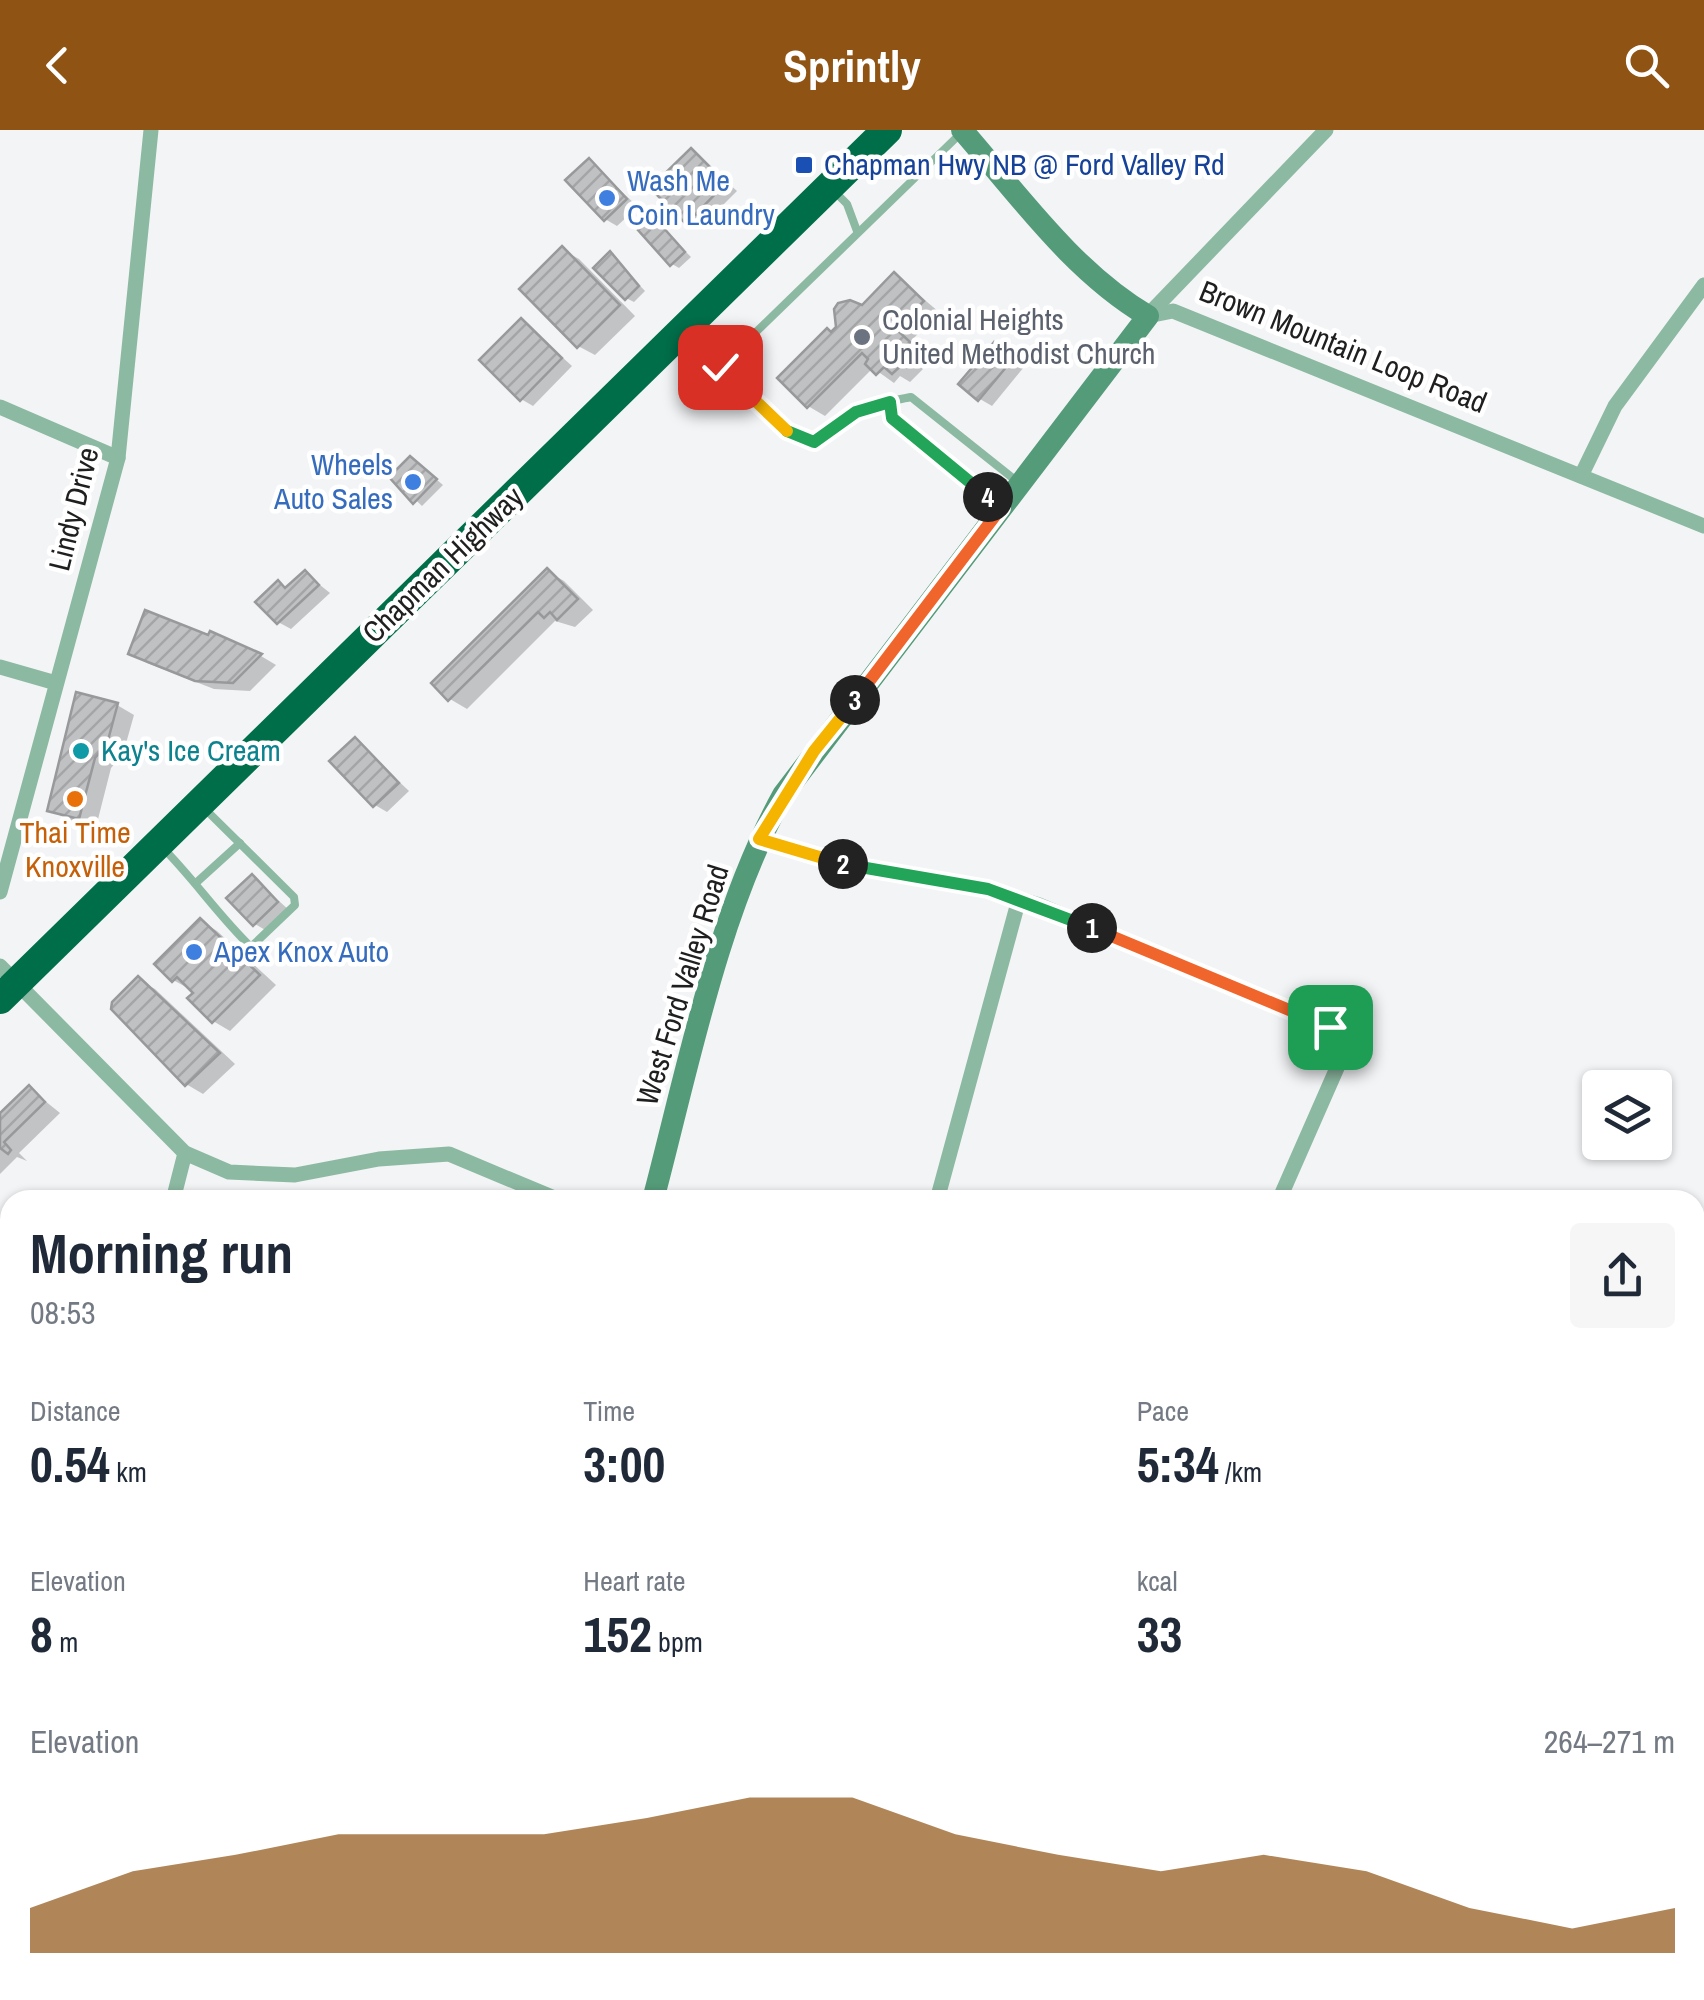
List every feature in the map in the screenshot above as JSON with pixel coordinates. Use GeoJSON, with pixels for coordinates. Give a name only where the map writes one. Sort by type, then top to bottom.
{"type":"FeatureCollection","features":[{"type":"Feature","properties":{"kind":"highway","name":"Chapman Highway"},"geometry":{"type":"LineString","coordinates":[[6,982],[159,844],[887,130]]}},
{"type":"Feature","properties":{"kind":"street","name":"Lindy Drive"},"geometry":{"type":"LineString","coordinates":[[0,892],[118,458],[151,130]]}},
{"type":"Feature","properties":{"kind":"street"},"geometry":{"type":"LineString","coordinates":[[1148,316],[1326,130]]}},
{"type":"Feature","properties":{"kind":"street","name":"Brown Mountain Loop Road"},"geometry":{"type":"LineString","coordinates":[[962,131],[1064,245],[1120,300],[1148,316],[1173,311],[1704,526]]}},
{"type":"Feature","properties":{"kind":"street"},"geometry":{"type":"LineString","coordinates":[[1581,476],[1616,406],[1704,285]]}},
{"type":"Feature","properties":{"kind":"street","name":"West Ford Valley Road"},"geometry":{"type":"LineString","coordinates":[[656,1190],[722,951],[759,839],[814,751],[1148,316]]}},
{"type":"Feature","properties":{"kind":"street"},"geometry":{"type":"LineString","coordinates":[[0,407],[118,458]]}},
{"type":"Feature","properties":{"kind":"street"},"geometry":{"type":"LineString","coordinates":[[0,667],[56,683]]}},
{"type":"Feature","properties":{"kind":"street"},"geometry":{"type":"LineString","coordinates":[[759,839],[852,867],[988,889],[1018,899],[1309,1017],[1341,1038],[1337,1068],[1283,1190]]}},
{"type":"Feature","properties":{"kind":"street"},"geometry":{"type":"LineString","coordinates":[[940,1190],[1018,899]]}},
{"type":"Feature","properties":{"kind":"street"},"geometry":{"type":"LineString","coordinates":[[6,982],[185,1152],[228,1172],[257,1176],[449,1154],[535,1190]]}},
{"type":"Feature","properties":{"kind":"street"},"geometry":{"type":"LineString","coordinates":[[175,1190],[185,1152]]}},
{"type":"Feature","properties":{"kind":"lane"},"geometry":{"type":"LineString","coordinates":[[720,367],[962,131]]}},
{"type":"Feature","properties":{"kind":"lane"},"geometry":{"type":"LineString","coordinates":[[830,186],[846,204],[857,231]]}},
{"type":"Feature","properties":{"kind":"lane"},"geometry":{"type":"LineString","coordinates":[[671,342],[691,361],[720,367],[790,434],[803,440],[814,442],[856,412],[911,397],[1020,483]]}},
{"type":"Feature","properties":{"kind":"lane"},"geometry":{"type":"LineString","coordinates":[[890,402],[892,418],[1001,508]]}},
{"type":"Feature","properties":{"kind":"lane"},"geometry":{"type":"LineString","coordinates":[[159,844],[197,882],[211,908],[251,948],[294,905],[294,897],[200,803]]}},
{"type":"Feature","properties":{"kind":"lane"},"geometry":{"type":"LineString","coordinates":[[197,882],[240,843]]}},
{"type":"Feature","properties":{"kind":"building"},"geometry":{"type":"Polygon","coordinates":[[[691,148],[726,183],[686,224],[650,188],[691,148]]]}},
{"type":"Feature","properties":{"kind":"building"},"geometry":{"type":"Polygon","coordinates":[[[589,158],[627,199],[604,221],[565,180],[589,158]]]}},
{"type":"Feature","properties":{"kind":"building"},"geometry":{"type":"Polygon","coordinates":[[[653,216],[685,252],[670,266],[638,230],[653,216]]]}},
{"type":"Feature","properties":{"kind":"building"},"geometry":{"type":"Polygon","coordinates":[[[562,246],[620,305],[577,348],[519,289],[562,246]]]}},
{"type":"Feature","properties":{"kind":"building"},"geometry":{"type":"Polygon","coordinates":[[[610,251],[639,286],[625,300],[593,268],[610,251]]]}},
{"type":"Feature","properties":{"kind":"building","name":"Colonial Heights United Methodist Church"},"geometry":{"type":"Polygon","coordinates":[[[894,272],[924,301],[896,329],[910,342],[900,352],[908,359],[892,374],[884,367],[876,375],[865,364],[868,359],[862,353],[807,408],[777,378],[827,328],[831,332],[836,327],[834,309],[838,303],[850,300],[862,305],[894,272]]]}},
{"type":"Feature","properties":{"kind":"building"},"geometry":{"type":"Polygon","coordinates":[[[521,318],[562,358],[520,401],[479,360],[521,318]]]}},
{"type":"Feature","properties":{"kind":"building"},"geometry":{"type":"Polygon","coordinates":[[[994,342],[1013,359],[978,401],[958,384],[994,342]]]}},
{"type":"Feature","properties":{"kind":"building","name":"Wheels Auto Sales"},"geometry":{"type":"Polygon","coordinates":[[[410,456],[437,479],[413,504],[389,477],[410,456]]]}},
{"type":"Feature","properties":{"kind":"building"},"geometry":{"type":"Polygon","coordinates":[[[547,568],[578,599],[557,620],[550,612],[544,618],[538,612],[448,701],[431,683],[547,568]]]}},
{"type":"Feature","properties":{"kind":"building"},"geometry":{"type":"Polygon","coordinates":[[[305,570],[319,585],[277,624],[255,602],[278,580],[285,588],[305,570]]]}},
{"type":"Feature","properties":{"kind":"building"},"geometry":{"type":"Polygon","coordinates":[[[145,610],[208,635],[210,631],[262,654],[233,683],[195,681],[128,654],[145,610]]]}},
{"type":"Feature","properties":{"kind":"building","name":"Kay's Ice Cream"},"geometry":{"type":"Polygon","coordinates":[[[76,692],[118,703],[107,744],[95,758],[79,819],[47,811],[76,692]]]}},
{"type":"Feature","properties":{"kind":"building"},"geometry":{"type":"Polygon","coordinates":[[[355,737],[399,783],[373,807],[329,761],[355,737]]]}},
{"type":"Feature","properties":{"kind":"building"},"geometry":{"type":"Polygon","coordinates":[[[252,874],[278,902],[253,926],[226,898],[252,874]]]}},
{"type":"Feature","properties":{"kind":"building"},"geometry":{"type":"Polygon","coordinates":[[[200,918],[260,975],[212,1023],[187,998],[193,993],[177,977],[172,982],[154,964],[200,918]]]}},
{"type":"Feature","properties":{"kind":"building"},"geometry":{"type":"Polygon","coordinates":[[[138,976],[220,1053],[185,1086],[111,1009],[112,1002],[138,976]]]}},
{"type":"Feature","properties":{"kind":"building"},"geometry":{"type":"Polygon","coordinates":[[[29,1085],[45,1102],[4,1142],[11,1150],[8,1154],[0,1148],[0,1113],[29,1085]]]}},
{"type":"Feature","properties":{"kind":"place","name":"Chapman Hwy NB @ Ford Valley Rd"},"geometry":{"type":"Point","coordinates":[804,165]}},
{"type":"Feature","properties":{"kind":"place","name":"Wash Me Coin Laundry"},"geometry":{"type":"Point","coordinates":[607,198]}},
{"type":"Feature","properties":{"kind":"place","name":"Colonial Heights United Methodist Church"},"geometry":{"type":"Point","coordinates":[862,337]}},
{"type":"Feature","properties":{"kind":"place","name":"Wheels Auto Sales"},"geometry":{"type":"Point","coordinates":[413,482]}},
{"type":"Feature","properties":{"kind":"place","name":"Kay's Ice Cream"},"geometry":{"type":"Point","coordinates":[81,751]}},
{"type":"Feature","properties":{"kind":"place","name":"Thai Time Knoxville"},"geometry":{"type":"Point","coordinates":[75,799]}},
{"type":"Feature","properties":{"kind":"place","name":"Apex Knox Auto"},"geometry":{"type":"Point","coordinates":[194,952]}},
{"type":"Feature","properties":{"kind":"route"},"geometry":{"type":"LineString","coordinates":[[720,367],[790,434],[803,440],[814,442],[856,412],[890,402],[892,418],[1001,508],[911,630],[814,751],[759,839],[852,867],[988,889],[1039,905],[1330,1027]]}}]}
